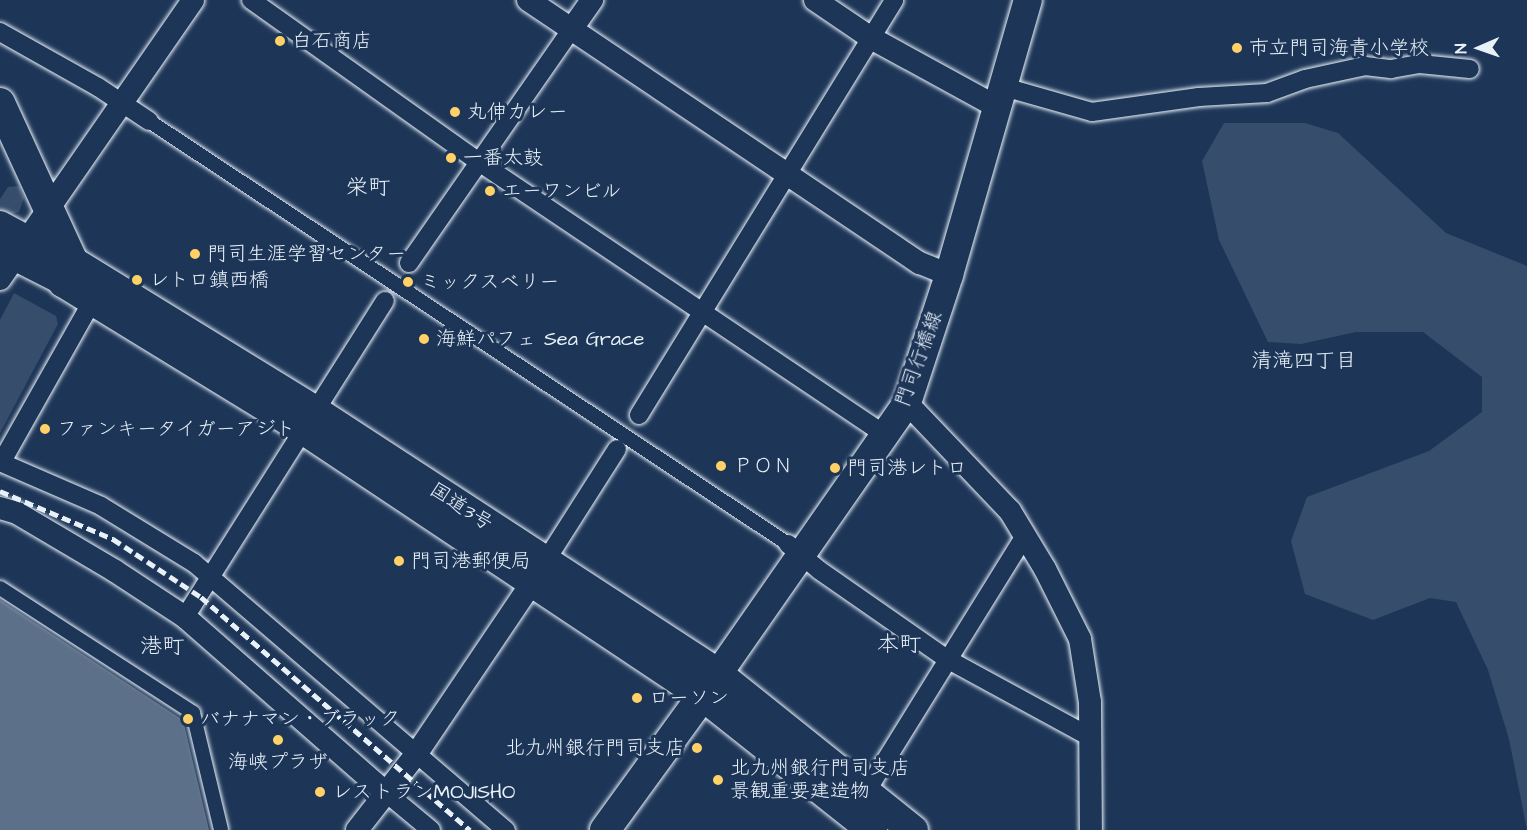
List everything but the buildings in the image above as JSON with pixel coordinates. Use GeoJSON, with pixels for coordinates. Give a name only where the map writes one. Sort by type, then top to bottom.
{"type":"FeatureCollection","features":[{"type":"Feature","properties":{"kind":"highway"},"geometry":{"type":"LineString","coordinates":[[0,103],[48,205],[64,266]]}},
{"type":"Feature","properties":{"kind":"highway","name":"国道3号"},"geometry":{"type":"LineString","coordinates":[[64,266],[93,300],[309,420]]}},
{"type":"Feature","properties":{"kind":"highway","name":"国道3号"},"geometry":{"type":"LineString","coordinates":[[64,266],[309,420],[711,685],[863,812],[913,830]]}},
{"type":"Feature","properties":{"kind":"highway"},"geometry":{"type":"LineString","coordinates":[[605,830],[711,685]]}},
{"type":"Feature","properties":{"kind":"main road","name":"門司行橋線"},"geometry":{"type":"LineString","coordinates":[[711,685],[795,550],[886,435],[907,403],[949,275],[1028,0]]}},
{"type":"Feature","properties":{"kind":"main road"},"geometry":{"type":"LineString","coordinates":[[0,224],[10,256],[64,266]]}},
{"type":"Feature","properties":{"kind":"street"},"geometry":{"type":"LineString","coordinates":[[10,256],[193,0]]}},
{"type":"Feature","properties":{"kind":"street"},"geometry":{"type":"LineString","coordinates":[[251,0],[479,162],[886,435]]}},
{"type":"Feature","properties":{"kind":"street"},"geometry":{"type":"LineString","coordinates":[[528,0],[920,263],[949,275]]}},
{"type":"Feature","properties":{"kind":"street"},"geometry":{"type":"LineString","coordinates":[[184,617],[389,293],[592,0]]}},
{"type":"Feature","properties":{"kind":"street"},"geometry":{"type":"LineString","coordinates":[[815,0],[870,38],[1000,97],[1092,112],[1199,98],[1267,93],[1305,79],[1365,66],[1391,69],[1420,64],[1470,69]]}},
{"type":"Feature","properties":{"kind":"street"},"geometry":{"type":"LineString","coordinates":[[357,830],[384,791],[417,753],[539,572],[894,0]]}},
{"type":"Feature","properties":{"kind":"street"},"geometry":{"type":"LineString","coordinates":[[0,32],[149,121],[389,293],[621,443],[795,550],[947,659],[1090,737]]}},
{"type":"Feature","properties":{"kind":"street"},"geometry":{"type":"LineString","coordinates":[[93,300],[0,462],[101,506],[194,563],[506,830]]}},
{"type":"Feature","properties":{"kind":"street"},"geometry":{"type":"LineString","coordinates":[[907,403],[1002,502],[1024,537],[1080,639],[1090,737],[1091,830]]}},
{"type":"Feature","properties":{"kind":"street"},"geometry":{"type":"LineString","coordinates":[[0,507],[17,513],[115,571],[184,617],[431,830]]}},
{"type":"Feature","properties":{"kind":"street"},"geometry":{"type":"LineString","coordinates":[[863,812],[947,659],[1024,537]]}},
{"type":"Feature","properties":{"kind":"street"},"geometry":{"type":"LineString","coordinates":[[0,588],[193,713],[220,830]]}},
{"type":"Feature","properties":{"kind":"shaded area"},"geometry":{"type":"Polygon","coordinates":[[[1224,123],[1305,123],[1338,133],[1446,233],[1527,266],[1527,830],[1509,739],[1488,670],[1456,602],[1430,598],[1373,620],[1305,594],[1291,541],[1307,497],[1429,451],[1482,412],[1482,377],[1423,332],[1356,332],[1301,344],[1268,342],[1219,240],[1202,161],[1224,123]]]}},
{"type":"Feature","properties":{"kind":"shaded area"},"geometry":{"type":"Polygon","coordinates":[[[19,186],[24,198],[19,212],[7,215],[0,211],[0,199],[8,187],[19,186]]]}},
{"type":"Feature","properties":{"kind":"shaded area"},"geometry":{"type":"Polygon","coordinates":[[[14,293],[56,316],[58,324],[0,433],[0,320],[14,293]]]}},
{"type":"Feature","properties":{"kind":"shaded area"},"geometry":{"type":"Polygon","coordinates":[[[0,600],[183,720],[209,830],[0,830],[0,600]]]}},
{"type":"Feature","properties":{"kind":"railway"},"geometry":{"type":"LineString","coordinates":[[0,491],[113,539],[201,597],[470,830]]}},
{"type":"Feature","properties":{"kind":"place","name":"白石商店"},"geometry":{"type":"Point","coordinates":[280,41]}},
{"type":"Feature","properties":{"kind":"place","name":"市立門司海青小学校"},"geometry":{"type":"Point","coordinates":[1237,48]}},
{"type":"Feature","properties":{"kind":"place","name":"丸伸カレー"},"geometry":{"type":"Point","coordinates":[455,112]}},
{"type":"Feature","properties":{"kind":"place","name":"一番太鼓"},"geometry":{"type":"Point","coordinates":[451,158]}},
{"type":"Feature","properties":{"kind":"place","name":"エーワンビル"},"geometry":{"type":"Point","coordinates":[490,191]}},
{"type":"Feature","properties":{"kind":"place","name":"門司生涯学習センター"},"geometry":{"type":"Point","coordinates":[195,254]}},
{"type":"Feature","properties":{"kind":"place","name":"レトロ鎮西橋"},"geometry":{"type":"Point","coordinates":[137,280]}},
{"type":"Feature","properties":{"kind":"place","name":"ミックスベリー"},"geometry":{"type":"Point","coordinates":[408,282]}},
{"type":"Feature","properties":{"kind":"place","name":"海鮮パフェ Sea Grace"},"geometry":{"type":"Point","coordinates":[424,339]}},
{"type":"Feature","properties":{"kind":"place","name":"ファンキータイガーアジト"},"geometry":{"type":"Point","coordinates":[45,429]}},
{"type":"Feature","properties":{"kind":"place","name":"ＰＯＮ"},"geometry":{"type":"Point","coordinates":[721,466]}},
{"type":"Feature","properties":{"kind":"place","name":"門司港レトロ"},"geometry":{"type":"Point","coordinates":[835,468]}},
{"type":"Feature","properties":{"kind":"place","name":"門司港郵便局"},"geometry":{"type":"Point","coordinates":[399,561]}},
{"type":"Feature","properties":{"kind":"place","name":"ローソン"},"geometry":{"type":"Point","coordinates":[637,698]}},
{"type":"Feature","properties":{"kind":"place","name":"バナナマン・ブラック"},"geometry":{"type":"Point","coordinates":[188,719]}},
{"type":"Feature","properties":{"kind":"place","name":"海峡プラザ"},"geometry":{"type":"Point","coordinates":[278,740]}},
{"type":"Feature","properties":{"kind":"place","name":"北九州銀行門司支店"},"geometry":{"type":"Point","coordinates":[697,748]}},
{"type":"Feature","properties":{"kind":"place","name":"北九州銀行門司支店 景観重要建造物"},"geometry":{"type":"Point","coordinates":[718,780]}},
{"type":"Feature","properties":{"kind":"place","name":"レストランMOJISHO"},"geometry":{"type":"Point","coordinates":[320,792]}},
{"type":"Feature","properties":{"kind":"district","name":"栄町"},"geometry":{"type":"Point","coordinates":[368,188]}},
{"type":"Feature","properties":{"kind":"district","name":"清滝四丁目"},"geometry":{"type":"Point","coordinates":[1304,361]}},
{"type":"Feature","properties":{"kind":"district","name":"本町"},"geometry":{"type":"Point","coordinates":[899,645]}},
{"type":"Feature","properties":{"kind":"district","name":"港町"},"geometry":{"type":"Point","coordinates":[162,647]}}]}
